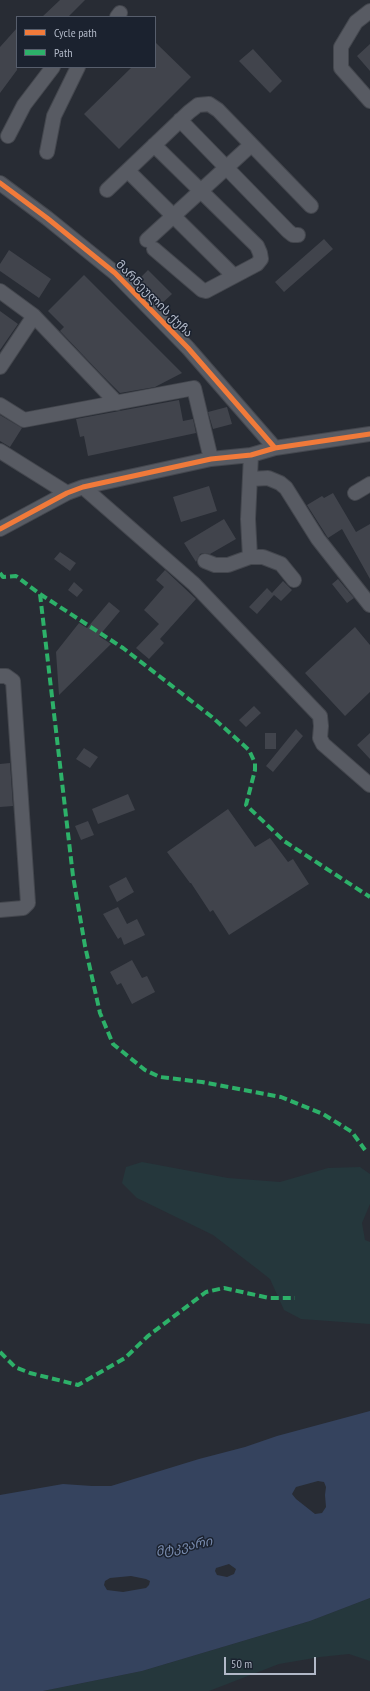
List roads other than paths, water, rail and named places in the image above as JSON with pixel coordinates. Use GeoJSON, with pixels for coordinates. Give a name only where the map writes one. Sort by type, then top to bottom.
{"type":"FeatureCollection","features":[{"type":"Feature","properties":{"kind":"street"},"geometry":{"type":"LineString","coordinates":[[370,11],[356,22],[341,47],[341,68],[370,101]]}},
{"type":"Feature","properties":{"kind":"street"},"geometry":{"type":"LineString","coordinates":[[8,136],[24,105],[52,68]]}},
{"type":"Feature","properties":{"kind":"street"},"geometry":{"type":"LineString","coordinates":[[47,152],[54,116],[78,68]]}},
{"type":"Feature","properties":{"kind":"street"},"geometry":{"type":"LineString","coordinates":[[107,190],[180,120],[198,105],[209,104],[218,110],[310,206]]}},
{"type":"Feature","properties":{"kind":"street"},"geometry":{"type":"LineString","coordinates":[[180,120],[288,231],[293,235],[298,236]]}},
{"type":"Feature","properties":{"kind":"street"},"geometry":{"type":"LineString","coordinates":[[154,145],[201,191],[257,246],[260,253],[260,259],[257,264],[209,290],[202,290],[151,245],[172,215],[201,191],[251,145]]}},
{"type":"Feature","properties":{"kind":"street"},"geometry":{"type":"LineString","coordinates":[[128,171],[234,276]]}},
{"type":"Feature","properties":{"kind":"street","name":"მარნეულის ქუჩა"},"geometry":{"type":"LineString","coordinates":[[0,183],[47,218],[115,273],[188,348],[275,448]]}},
{"type":"Feature","properties":{"kind":"street"},"geometry":{"type":"LineString","coordinates":[[0,291],[34,316],[117,403]]}},
{"type":"Feature","properties":{"kind":"street"},"geometry":{"type":"LineString","coordinates":[[0,367],[34,316]]}},
{"type":"Feature","properties":{"kind":"street"},"geometry":{"type":"LineString","coordinates":[[0,405],[24,420],[194,388],[211,459]]}},
{"type":"Feature","properties":{"kind":"street"},"geometry":{"type":"LineString","coordinates":[[0,529],[67,493],[83,487],[211,459],[251,455],[275,448],[370,434]]}},
{"type":"Feature","properties":{"kind":"street"},"geometry":{"type":"LineString","coordinates":[[0,451],[67,493]]}},
{"type":"Feature","properties":{"kind":"street"},"geometry":{"type":"LineString","coordinates":[[250,557],[248,519],[251,455]]}},
{"type":"Feature","properties":{"kind":"street"},"geometry":{"type":"LineString","coordinates":[[251,479],[268,478],[280,483],[286,488],[318,539],[370,605]]}},
{"type":"Feature","properties":{"kind":"street"},"geometry":{"type":"LineString","coordinates":[[355,493],[370,484]]}},
{"type":"Feature","properties":{"kind":"street"},"geometry":{"type":"LineString","coordinates":[[83,487],[205,596],[320,716],[322,726],[320,738],[323,744],[370,785]]}},
{"type":"Feature","properties":{"kind":"street"},"geometry":{"type":"LineString","coordinates":[[205,561],[215,565],[228,565],[250,557],[263,557],[281,564],[294,580]]}},
{"type":"Feature","properties":{"kind":"street"},"geometry":{"type":"LineString","coordinates":[[0,676],[6,676],[13,681],[28,903],[23,908],[0,910]]}},
{"type":"Feature","properties":{"kind":"water","name":"მტკვარი"},"geometry":{"type":"Polygon","coordinates":[[[370,1411],[370,1598],[310,1621],[142,1671],[43,1691],[0,1691],[0,1495],[63,1484],[111,1486],[199,1459],[245,1447],[277,1436],[370,1411]],[[318,1481],[296,1487],[292,1494],[315,1514],[322,1513],[326,1507],[326,1487],[324,1482],[318,1481]],[[229,1564],[216,1568],[215,1571],[217,1575],[227,1577],[234,1574],[236,1569],[229,1564]],[[131,1576],[110,1578],[105,1581],[104,1585],[107,1590],[123,1592],[146,1588],[150,1581],[131,1576]]]}}]}
